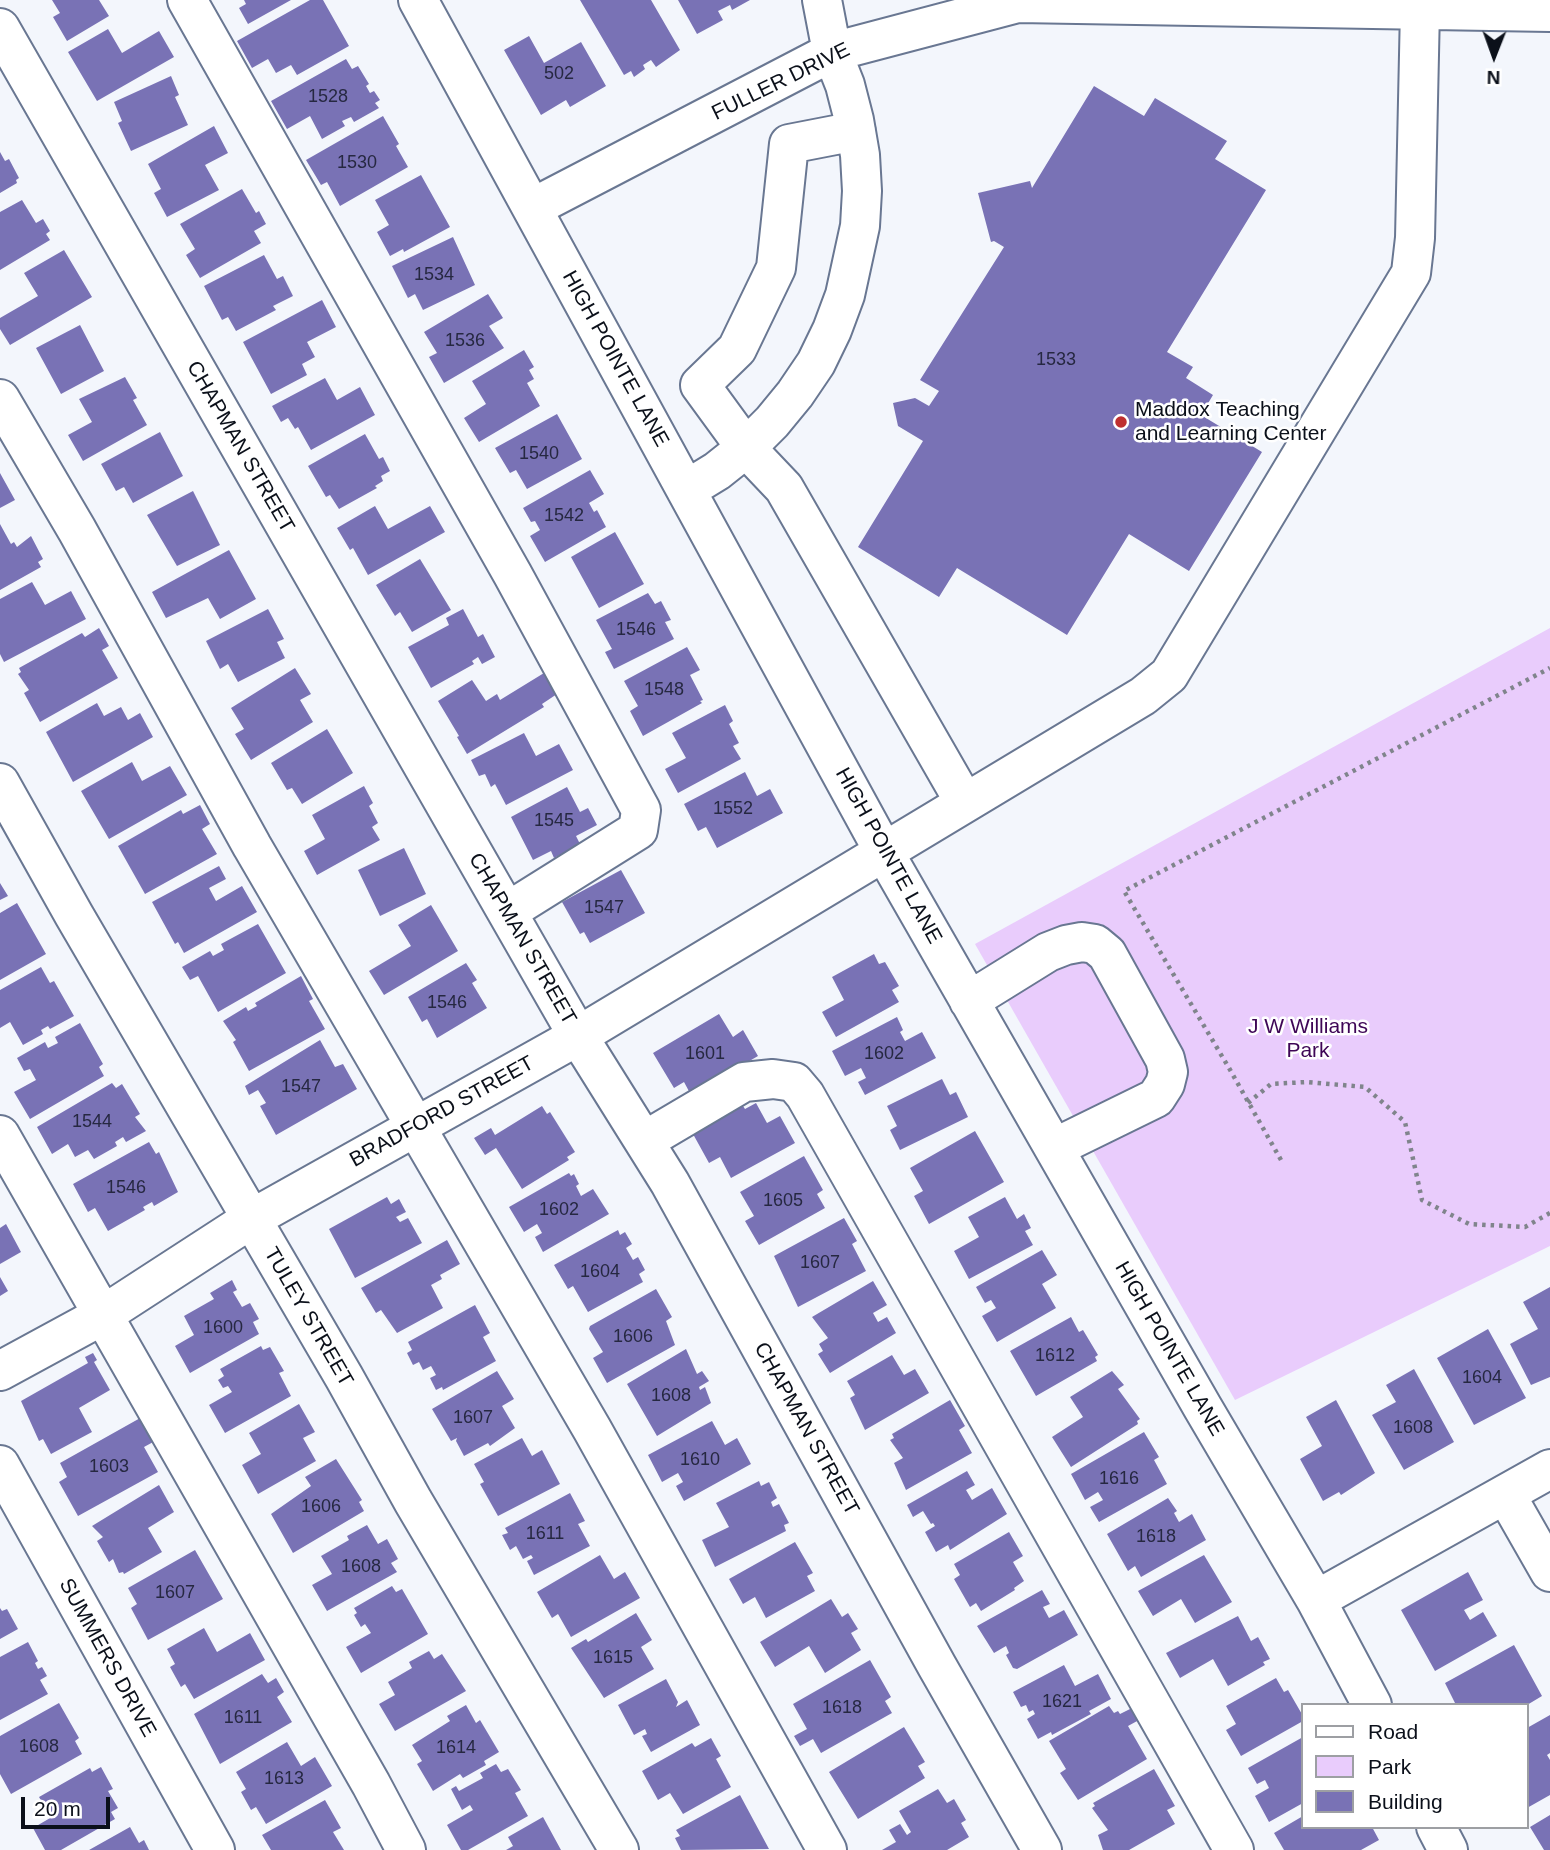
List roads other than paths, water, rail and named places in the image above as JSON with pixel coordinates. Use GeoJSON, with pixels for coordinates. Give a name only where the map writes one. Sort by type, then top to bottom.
{"type":"FeatureCollection","features":[{"type":"Feature","properties":{"kind":"street"},"geometry":{"type":"LineString","coordinates":[[187,0],[513,575],[641,810],[638,830],[507,912]]}},
{"type":"Feature","properties":{"kind":"street","name":"HIGH POINTE LANE"},"geometry":{"type":"LineString","coordinates":[[418,0],[884,852],[1316,1600],[1370,1703]]}},
{"type":"Feature","properties":{"kind":"street"},"geometry":{"type":"LineString","coordinates":[[686,491],[746,448],[795,394],[816,363],[845,295],[860,226],[862,191],[856,131],[845,85],[832,52],[822,0]]}},
{"type":"Feature","properties":{"kind":"street","name":"FULLER DRIVE"},"geometry":{"type":"LineString","coordinates":[[532,208],[832,52],[1018,2],[1247,3],[1550,12]]}},
{"type":"Feature","properties":{"kind":"street","name":"BRADFORD STREET"},"geometry":{"type":"LineString","coordinates":[[0,1371],[103,1315],[251,1219],[578,1035],[1143,696],[1169,675],[1411,272],[1415,238],[1420,9]]}},
{"type":"Feature","properties":{"kind":"street","name":"CHAPMAN STREET"},"geometry":{"type":"LineString","coordinates":[[0,29],[578,1035],[670,1183],[930,1654],[1042,1850]]}},
{"type":"Feature","properties":{"kind":"street"},"geometry":{"type":"LineString","coordinates":[[856,131],[789,144],[776,268],[737,349],[700,385],[746,448],[784,488],[965,803]]}},
{"type":"Feature","properties":{"kind":"street"},"geometry":{"type":"LineString","coordinates":[[0,399],[252,846],[592,1429],[827,1850]]}},
{"type":"Feature","properties":{"kind":"street","name":"TULEY STREET"},"geometry":{"type":"LineString","coordinates":[[0,783],[413,1501],[619,1850]]}},
{"type":"Feature","properties":{"kind":"street"},"geometry":{"type":"LineString","coordinates":[[969,1001],[1066,945],[1082,942],[1096,944],[1107,954],[1165,1059],[1168,1072],[1165,1084],[1156,1098],[1054,1148]]}},
{"type":"Feature","properties":{"kind":"street"},"geometry":{"type":"LineString","coordinates":[[644,1141],[744,1082],[773,1079],[794,1082],[811,1107],[1234,1850]]}},
{"type":"Feature","properties":{"kind":"street"},"geometry":{"type":"LineString","coordinates":[[0,1135],[406,1850]]}},
{"type":"Feature","properties":{"kind":"street","name":"SUMMERS DRIVE"},"geometry":{"type":"LineString","coordinates":[[0,1465],[215,1850]]}},
{"type":"Feature","properties":{"kind":"street"},"geometry":{"type":"LineString","coordinates":[[1316,1600],[1550,1469]]}},
{"type":"Feature","properties":{"kind":"street"},"geometry":{"type":"LineString","coordinates":[[1506,1494],[1550,1572]]}},
{"type":"Feature","properties":{"kind":"street"},"geometry":{"type":"LineString","coordinates":[[1437,1829],[1448,1850]]}},
{"type":"Feature","properties":{"kind":"place","name":"Maddox Teaching and Learning Center"},"geometry":{"type":"Point","coordinates":[1121,422]}},
{"type":"Feature","properties":{"kind":"park label","name":"J W Williams Park"},"geometry":{"type":"Point","coordinates":[1308,1039]}}]}
